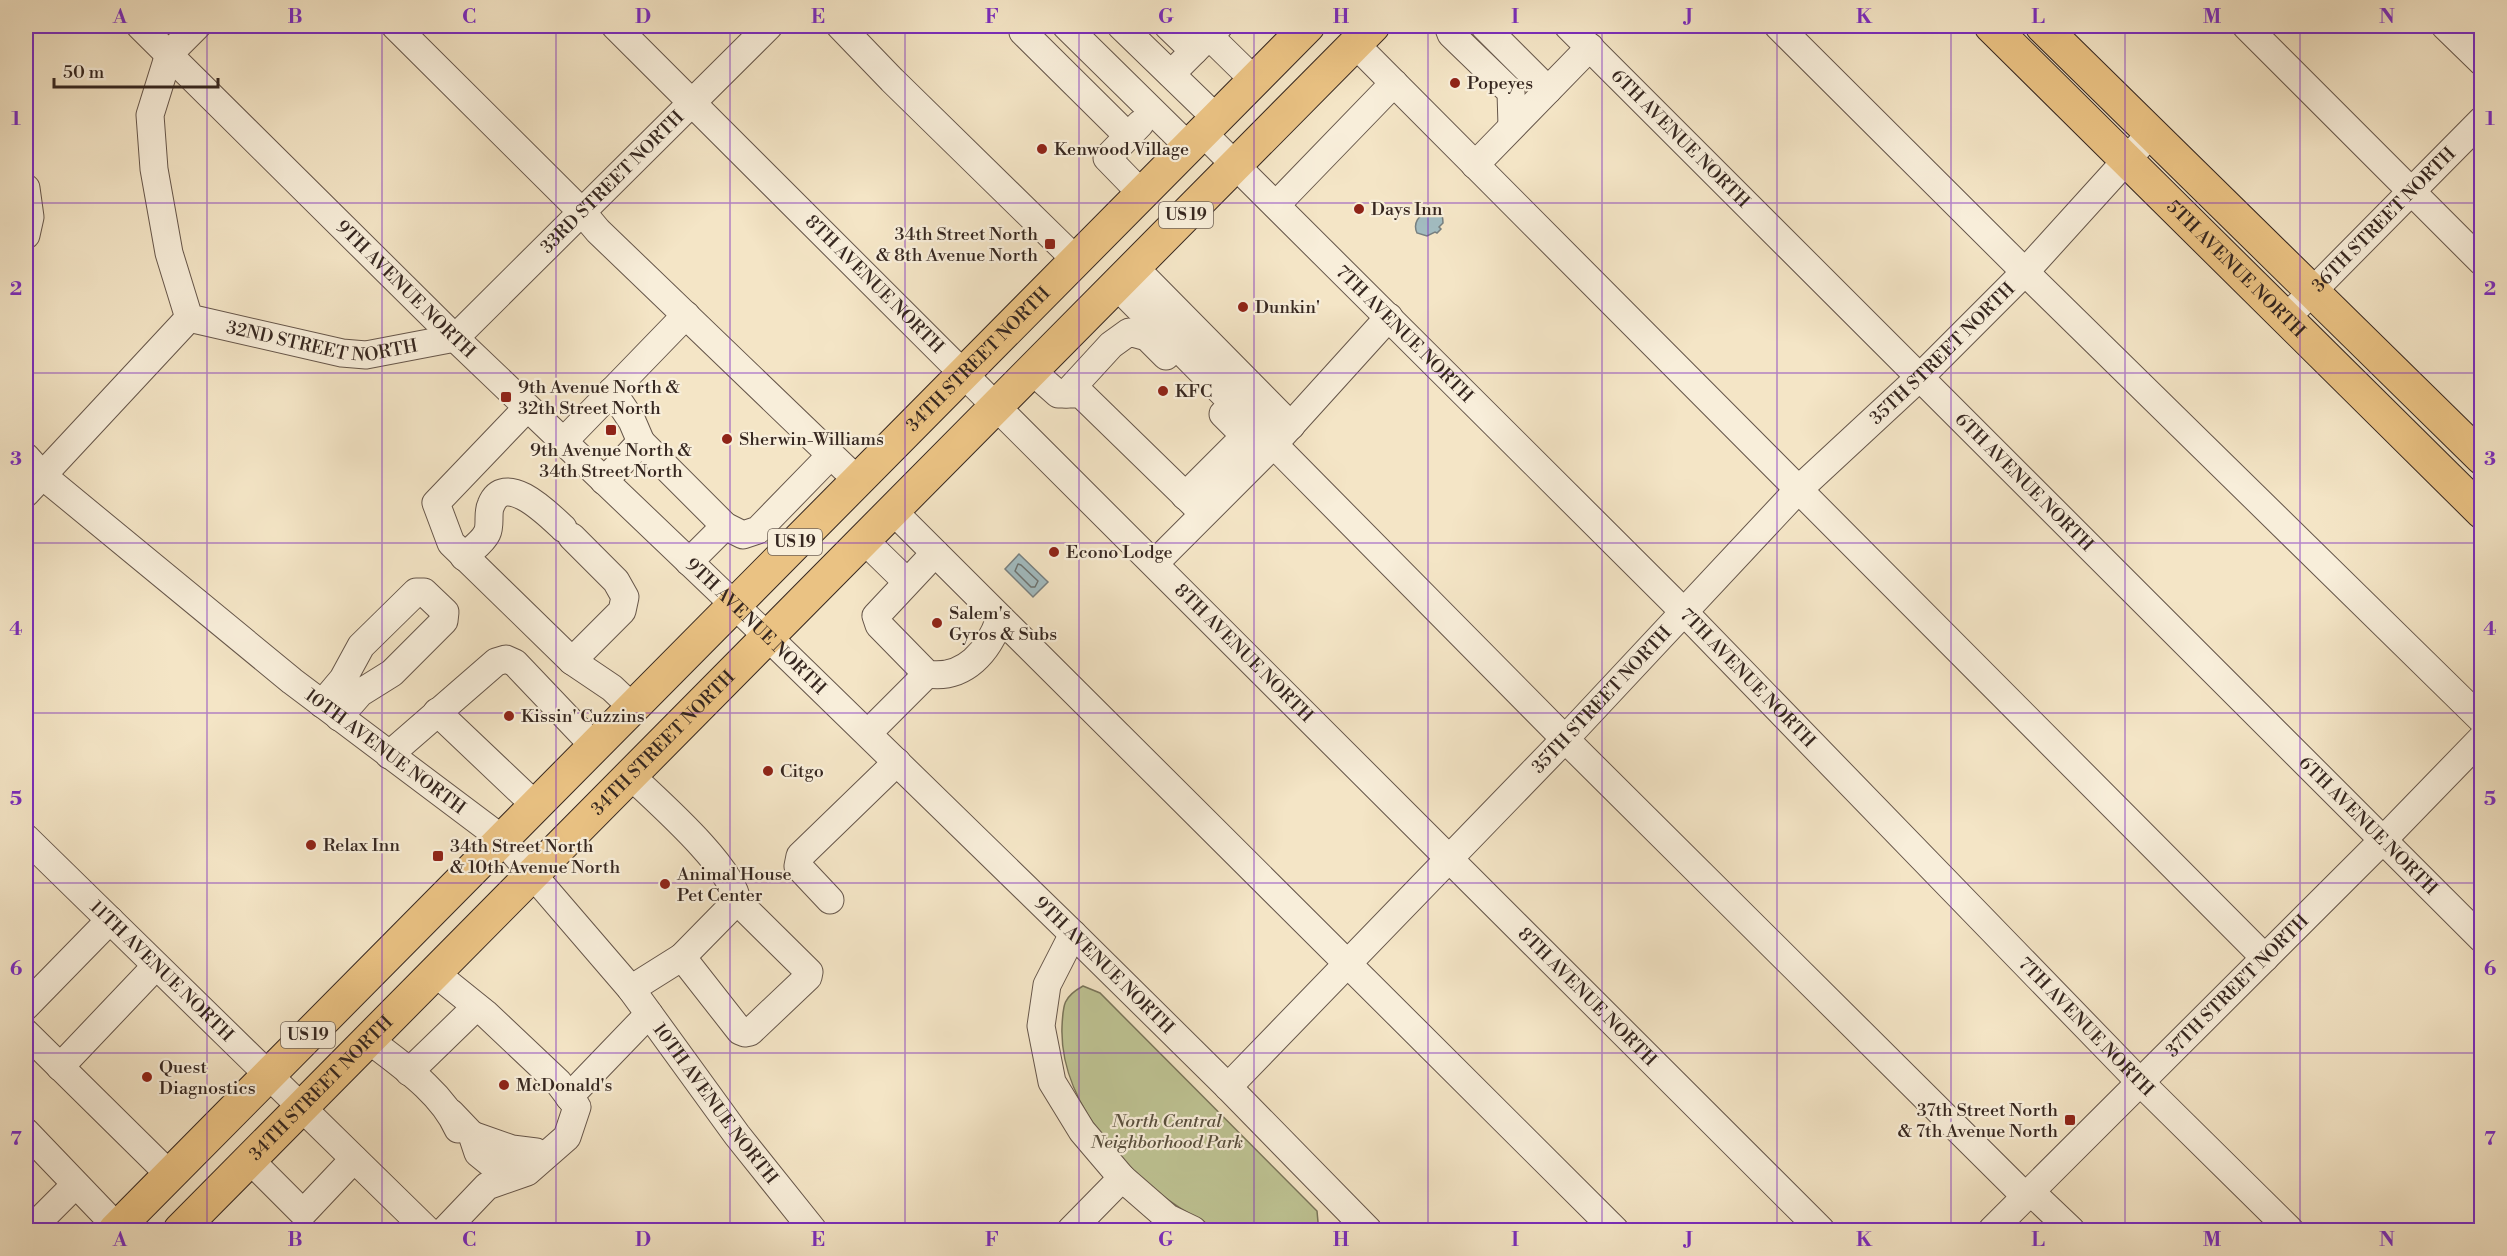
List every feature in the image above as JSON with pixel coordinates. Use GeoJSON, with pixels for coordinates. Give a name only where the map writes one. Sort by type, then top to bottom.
{"type":"FeatureCollection","features":[{"type":"Feature","properties":{"kind":"main road","name":"34TH STREET NORTH"},"geometry":{"type":"LineString","coordinates":[[116,1229],[1308,26]]}},
{"type":"Feature","properties":{"kind":"main road","name":"5TH AVENUE NORTH"},"geometry":{"type":"LineString","coordinates":[[1991,26],[2481,512]]}},
{"type":"Feature","properties":{"kind":"main road","name":"5TH AVENUE NORTH"},"geometry":{"type":"LineString","coordinates":[[2042,26],[2481,458]]}},
{"type":"Feature","properties":{"kind":"main road","name":"34TH STREET NORTH"},"geometry":{"type":"LineString","coordinates":[[180,1230],[1364,35]]}},
{"type":"Feature","properties":{"kind":"street","name":"9TH AVENUE NORTH"},"geometry":{"type":"LineString","coordinates":[[140,26],[527,408],[868,733],[1228,1087],[1365,1230]]}},
{"type":"Feature","properties":{"kind":"street"},"geometry":{"type":"LineString","coordinates":[[31,475],[189,318],[169,253],[154,169],[150,115],[169,54],[197,26]]}},
{"type":"Feature","properties":{"kind":"street"},"geometry":{"type":"LineString","coordinates":[[395,26],[582,212],[598,231],[857,480]]}},
{"type":"Feature","properties":{"kind":"street","name":"8TH AVENUE NORTH"},"geometry":{"type":"LineString","coordinates":[[615,26],[998,404],[1448,859],[1821,1230]]}},
{"type":"Feature","properties":{"kind":"street","name":"33RD STREET NORTH"},"geometry":{"type":"LineString","coordinates":[[455,338],[769,26]]}},
{"type":"Feature","properties":{"kind":"street"},"geometry":{"type":"LineString","coordinates":[[840,26],[1076,260]]}},
{"type":"Feature","properties":{"kind":"street"},"geometry":{"type":"LineString","coordinates":[[1030,26],[1023,32],[1128,136]]}},
{"type":"Feature","properties":{"kind":"street","name":"7TH AVENUE NORTH"},"geometry":{"type":"LineString","coordinates":[[1066,26],[1152,111],[1202,132]]}},
{"type":"Feature","properties":{"kind":"street","name":"7TH AVENUE NORTH"},"geometry":{"type":"LineString","coordinates":[[1122,26],[1171,74],[1202,132],[1683,611],[2140,1082],[2290,1230]]}},
{"type":"Feature","properties":{"kind":"street"},"geometry":{"type":"LineString","coordinates":[[1168,26],[1207,37],[1254,80]]}},
{"type":"Feature","properties":{"kind":"street"},"geometry":{"type":"LineString","coordinates":[[1448,26],[1451,34],[1511,92],[1512,126]]}},
{"type":"Feature","properties":{"kind":"street"},"geometry":{"type":"LineString","coordinates":[[1484,26],[1548,90]]}},
{"type":"Feature","properties":{"kind":"street","name":"6TH AVENUE NORTH"},"geometry":{"type":"LineString","coordinates":[[1568,26],[1921,376],[2481,939]]}},
{"type":"Feature","properties":{"kind":"street"},"geometry":{"type":"LineString","coordinates":[[1778,26],[2481,720]]}},
{"type":"Feature","properties":{"kind":"street"},"geometry":{"type":"LineString","coordinates":[[2246,26],[2481,262]]}},
{"type":"Feature","properties":{"kind":"street"},"geometry":{"type":"LineString","coordinates":[[2445,26],[2481,62]]}},
{"type":"Feature","properties":{"kind":"street"},"geometry":{"type":"LineString","coordinates":[[1364,35],[1394,83],[2265,958]]}},
{"type":"Feature","properties":{"kind":"street"},"geometry":{"type":"LineString","coordinates":[[1171,74],[1207,37]]}},
{"type":"Feature","properties":{"kind":"street"},"geometry":{"type":"LineString","coordinates":[[1475,165],[1590,47]]}},
{"type":"Feature","properties":{"kind":"street"},"geometry":{"type":"LineString","coordinates":[[1276,205],[1394,83]]}},
{"type":"Feature","properties":{"kind":"street"},"geometry":{"type":"LineString","coordinates":[[1142,194],[1107,158],[1152,111]]}},
{"type":"Feature","properties":{"kind":"street","name":"36TH STREET NORTH"},"geometry":{"type":"LineString","coordinates":[[2285,319],[2481,120]]}},
{"type":"Feature","properties":{"kind":"street","name":"35TH STREET NORTH"},"geometry":{"type":"LineString","coordinates":[[1228,1087],[1565,739],[1798,490],[1921,376],[2025,272],[2151,133]]}},
{"type":"Feature","properties":{"kind":"street"},"geometry":{"type":"LineString","coordinates":[[26,188],[30,217],[26,235]]}},
{"type":"Feature","properties":{"kind":"street"},"geometry":{"type":"LineString","coordinates":[[1116,285],[1142,334]]}},
{"type":"Feature","properties":{"kind":"street"},"geometry":{"type":"LineString","coordinates":[[1116,285],[1142,334],[1215,395],[1282,435]]}},
{"type":"Feature","properties":{"kind":"street"},"geometry":{"type":"LineString","coordinates":[[1116,285],[1282,435],[1565,739],[2029,1194],[2071,1230]]}},
{"type":"Feature","properties":{"kind":"street"},"geometry":{"type":"LineString","coordinates":[[563,442],[686,315]]}},
{"type":"Feature","properties":{"kind":"street"},"geometry":{"type":"LineString","coordinates":[[1195,505],[1282,435],[1389,317]]}},
{"type":"Feature","properties":{"kind":"street","name":"32ND STREET NORTH"},"geometry":{"type":"LineString","coordinates":[[189,318],[342,352],[366,355],[455,338]]}},
{"type":"Feature","properties":{"kind":"street"},"geometry":{"type":"LineString","coordinates":[[1066,394],[1111,345],[1142,334]]}},
{"type":"Feature","properties":{"kind":"street"},"geometry":{"type":"LineString","coordinates":[[1032,370],[1058,394],[1081,394],[1195,505]]}},
{"type":"Feature","properties":{"kind":"street"},"geometry":{"type":"LineString","coordinates":[[612,391],[632,421],[641,442],[725,526],[743,535],[758,530],[831,455]]}},
{"type":"Feature","properties":{"kind":"street"},"geometry":{"type":"LineString","coordinates":[[1155,563],[1245,436],[1215,395]]}},
{"type":"Feature","properties":{"kind":"street"},"geometry":{"type":"LineString","coordinates":[[527,408],[436,503],[451,543],[464,557],[572,661],[612,688],[632,708]]}},
{"type":"Feature","properties":{"kind":"street"},"geometry":{"type":"LineString","coordinates":[[603,480],[641,442]]}},
{"type":"Feature","properties":{"kind":"street","name":"10TH AVENUE NORTH"},"geometry":{"type":"LineString","coordinates":[[31,475],[331,711],[502,839],[631,989],[737,1135],[813,1230]]}},
{"type":"Feature","properties":{"kind":"street"},"geometry":{"type":"LineString","coordinates":[[464,557],[487,534],[490,506],[495,498],[504,493],[521,494],[568,532],[616,581],[625,597],[622,611],[572,661]]}},
{"type":"Feature","properties":{"kind":"street"},"geometry":{"type":"LineString","coordinates":[[893,511],[1615,1230]]}},
{"type":"Feature","properties":{"kind":"street"},"geometry":{"type":"LineString","coordinates":[[689,562],[725,526]]}},
{"type":"Feature","properties":{"kind":"street"},"geometry":{"type":"LineString","coordinates":[[758,530],[783,554]]}},
{"type":"Feature","properties":{"kind":"street"},"geometry":{"type":"LineString","coordinates":[[864,540],[907,582]]}},
{"type":"Feature","properties":{"kind":"street"},"geometry":{"type":"LineString","coordinates":[[935,553],[876,616],[879,625],[927,674],[950,675],[969,665],[993,639],[1000,618]]}},
{"type":"Feature","properties":{"kind":"street"},"geometry":{"type":"LineString","coordinates":[[389,755],[496,662],[506,659],[515,663],[594,746]]}},
{"type":"Feature","properties":{"kind":"street"},"geometry":{"type":"LineString","coordinates":[[868,733],[927,674]]}},
{"type":"Feature","properties":{"kind":"street"},"geometry":{"type":"LineString","coordinates":[[437,712],[535,806]]}},
{"type":"Feature","properties":{"kind":"street","name":"37TH STREET NORTH"},"geometry":{"type":"LineString","coordinates":[[1992,1230],[2384,839],[2481,738]]}},
{"type":"Feature","properties":{"kind":"street"},"geometry":{"type":"LineString","coordinates":[[830,900],[798,866],[800,856],[897,762]]}},
{"type":"Feature","properties":{"kind":"street"},"geometry":{"type":"LineString","coordinates":[[631,776],[699,842],[736,889],[737,901],[809,972],[808,977],[750,1032],[745,1033],[740,1031],[682,957]]}},
{"type":"Feature","properties":{"kind":"street","name":"11TH AVENUE NORTH"},"geometry":{"type":"LineString","coordinates":[[26,838],[427,1230]]}},
{"type":"Feature","properties":{"kind":"street"},"geometry":{"type":"LineString","coordinates":[[631,989],[682,957],[737,901]]}},
{"type":"Feature","properties":{"kind":"street"},"geometry":{"type":"LineString","coordinates":[[26,1006],[110,920]]}},
{"type":"Feature","properties":{"kind":"street"},"geometry":{"type":"LineString","coordinates":[[1072,934],[1047,985],[1041,1026],[1052,1082],[1082,1131],[1122,1178],[1168,1218],[1193,1230]]}},
{"type":"Feature","properties":{"kind":"street"},"geometry":{"type":"LineString","coordinates":[[60,1067],[156,966]]}},
{"type":"Feature","properties":{"kind":"street"},"geometry":{"type":"LineString","coordinates":[[435,973],[478,1008],[558,1082],[577,1107],[567,1137],[527,1172],[487,1186],[445,1230]]}},
{"type":"Feature","properties":{"kind":"street"},"geometry":{"type":"LineString","coordinates":[[409,1072],[478,1008]]}},
{"type":"Feature","properties":{"kind":"street"},"geometry":{"type":"LineString","coordinates":[[369,1040],[409,1072],[451,1113],[472,1135],[478,1153],[494,1166],[501,1168],[518,1166],[536,1152],[558,1128],[562,1105],[556,1095],[484,1028],[478,1008]]}},
{"type":"Feature","properties":{"kind":"street"},"geometry":{"type":"LineString","coordinates":[[569,1097],[649,1014]]}},
{"type":"Feature","properties":{"kind":"street"},"geometry":{"type":"LineString","coordinates":[[26,1033],[170,1175]]}},
{"type":"Feature","properties":{"kind":"street"},"geometry":{"type":"LineString","coordinates":[[451,1113],[487,1186]]}},
{"type":"Feature","properties":{"kind":"street"},"geometry":{"type":"LineString","coordinates":[[26,1132],[116,1229]]}},
{"type":"Feature","properties":{"kind":"street"},"geometry":{"type":"LineString","coordinates":[[250,1160],[303,1213],[354,1159]]}},
{"type":"Feature","properties":{"kind":"street"},"geometry":{"type":"LineString","coordinates":[[1071,1230],[1122,1178]]}},
{"type":"Feature","properties":{"kind":"street"},"geometry":{"type":"LineString","coordinates":[[30,1230],[75,1185]]}},
{"type":"Feature","properties":{"kind":"green space","name":"North Central Neighborhood Park"},"geometry":{"type":"Polygon","coordinates":[[[1083,986],[1100,993],[1317,1211],[1318,1222],[1314,1230],[1244,1231],[1230,1230],[1206,1223],[1154,1189],[1107,1143],[1088,1116],[1074,1087],[1065,1057],[1062,1027],[1065,1002],[1071,994],[1083,986]]]}},
{"type":"Feature","properties":{"kind":"water"},"geometry":{"type":"Polygon","coordinates":[[[1428,209],[1440,212],[1443,223],[1437,233],[1427,236],[1417,233],[1415,226],[1428,209]]]}},
{"type":"Feature","properties":{"kind":"water"},"geometry":{"type":"Polygon","coordinates":[[[1019,554],[1048,582],[1033,597],[1005,569],[1019,554]]]}},
{"type":"Feature","properties":{"kind":"place","name":"Popeyes"},"geometry":{"type":"Point","coordinates":[1455,83]}},
{"type":"Feature","properties":{"kind":"place","name":"Kenwood Village"},"geometry":{"type":"Point","coordinates":[1042,149]}},
{"type":"Feature","properties":{"kind":"place","name":"Days Inn"},"geometry":{"type":"Point","coordinates":[1359,209]}},
{"type":"Feature","properties":{"kind":"place","name":"34th Street North & 8th Avenue North"},"geometry":{"type":"Point","coordinates":[1050,244]}},
{"type":"Feature","properties":{"kind":"place","name":"Dunkin'"},"geometry":{"type":"Point","coordinates":[1243,307]}},
{"type":"Feature","properties":{"kind":"place","name":"KFC"},"geometry":{"type":"Point","coordinates":[1163,391]}},
{"type":"Feature","properties":{"kind":"place","name":"9th Avenue North & 32th Street North"},"geometry":{"type":"Point","coordinates":[506,397]}},
{"type":"Feature","properties":{"kind":"place","name":"9th Avenue North & 34th Street North"},"geometry":{"type":"Point","coordinates":[611,430]}},
{"type":"Feature","properties":{"kind":"place","name":"Sherwin-Williams"},"geometry":{"type":"Point","coordinates":[727,439]}},
{"type":"Feature","properties":{"kind":"place","name":"Econo Lodge"},"geometry":{"type":"Point","coordinates":[1054,552]}},
{"type":"Feature","properties":{"kind":"place","name":"Salem's Gyros & Subs"},"geometry":{"type":"Point","coordinates":[937,623]}},
{"type":"Feature","properties":{"kind":"place","name":"Kissin' Cuzzins"},"geometry":{"type":"Point","coordinates":[509,716]}},
{"type":"Feature","properties":{"kind":"place","name":"Citgo"},"geometry":{"type":"Point","coordinates":[768,771]}},
{"type":"Feature","properties":{"kind":"place","name":"Relax Inn"},"geometry":{"type":"Point","coordinates":[311,845]}},
{"type":"Feature","properties":{"kind":"place","name":"34th Street North & 10th Avenue North"},"geometry":{"type":"Point","coordinates":[438,856]}},
{"type":"Feature","properties":{"kind":"place","name":"Animal House Pet Center"},"geometry":{"type":"Point","coordinates":[665,884]}},
{"type":"Feature","properties":{"kind":"place","name":"Quest Diagnostics"},"geometry":{"type":"Point","coordinates":[147,1077]}},
{"type":"Feature","properties":{"kind":"place","name":"McDonald's"},"geometry":{"type":"Point","coordinates":[504,1085]}},
{"type":"Feature","properties":{"kind":"place","name":"37th Street North & 7th Avenue North"},"geometry":{"type":"Point","coordinates":[2070,1120]}}]}
